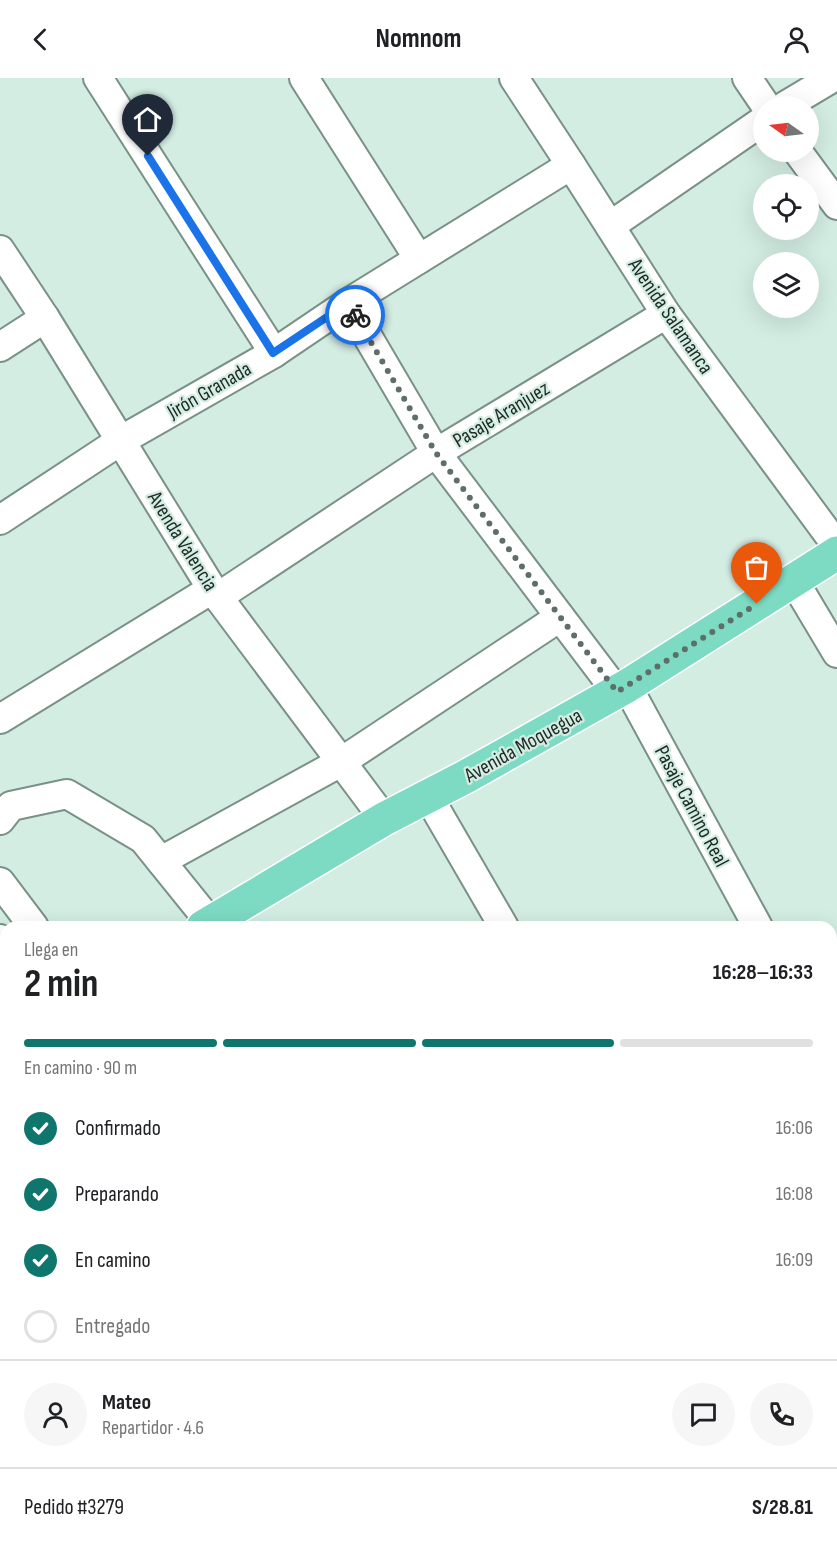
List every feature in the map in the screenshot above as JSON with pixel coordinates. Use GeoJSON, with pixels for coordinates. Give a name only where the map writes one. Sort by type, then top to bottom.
{"type":"FeatureCollection","features":[{"type":"Feature","properties":{"kind":"main road","name":"Avenida Moquegua"},"geometry":{"type":"LineString","coordinates":[[214,921],[384,819],[467,776],[622,689],[837,553]]}},
{"type":"Feature","properties":{"kind":"street"},"geometry":{"type":"LineString","coordinates":[[98,78],[273,353]]}},
{"type":"Feature","properties":{"kind":"street"},"geometry":{"type":"LineString","coordinates":[[304,78],[419,259]]}},
{"type":"Feature","properties":{"kind":"street","name":"Avenida Salamanca"},"geometry":{"type":"LineString","coordinates":[[514,78],[666,314],[837,546]]}},
{"type":"Feature","properties":{"kind":"street"},"geometry":{"type":"LineString","coordinates":[[747,78],[759,96]]}},
{"type":"Feature","properties":{"kind":"street"},"geometry":{"type":"LineString","coordinates":[[801,96],[832,78]]}},
{"type":"Feature","properties":{"kind":"street"},"geometry":{"type":"LineString","coordinates":[[610,226],[753,128]]}},
{"type":"Feature","properties":{"kind":"street"},"geometry":{"type":"LineString","coordinates":[[805,162],[837,206]]}},
{"type":"Feature","properties":{"kind":"street","name":"Jirón Granada"},"geometry":{"type":"LineString","coordinates":[[0,520],[120,441],[273,353],[348,303],[572,165]]}},
{"type":"Feature","properties":{"kind":"street","name":"Avenda Valencia"},"geometry":{"type":"LineString","coordinates":[[0,250],[45,318],[215,593],[384,819]]}},
{"type":"Feature","properties":{"kind":"street","name":"Pasaje Camino Real"},"geometry":{"type":"LineString","coordinates":[[348,303],[436,453],[560,617],[622,689],[755,921]]}},
{"type":"Feature","properties":{"kind":"street","name":"Pasaje Aranjuez"},"geometry":{"type":"LineString","coordinates":[[0,719],[215,593],[436,453],[666,314]]}},
{"type":"Feature","properties":{"kind":"street"},"geometry":{"type":"LineString","coordinates":[[0,348],[45,318]]}},
{"type":"Feature","properties":{"kind":"street"},"geometry":{"type":"LineString","coordinates":[[794,580],[837,652]]}},
{"type":"Feature","properties":{"kind":"street"},"geometry":{"type":"LineString","coordinates":[[161,861],[341,762],[560,617]]}},
{"type":"Feature","properties":{"kind":"street"},"geometry":{"type":"LineString","coordinates":[[0,820],[11,806],[67,794],[143,839],[204,921]]}},
{"type":"Feature","properties":{"kind":"street"},"geometry":{"type":"LineString","coordinates":[[428,796],[501,921]]}},
{"type":"Feature","properties":{"kind":"street"},"geometry":{"type":"LineString","coordinates":[[0,882],[29,921]]}},
{"type":"Feature","properties":{"kind":"way so far"},"geometry":{"type":"LineString","coordinates":[[355,315],[436,453],[617,692],[757,604]]}},
{"type":"Feature","properties":{"kind":"route"},"geometry":{"type":"LineString","coordinates":[[148,156],[273,353],[348,303],[355,315]]}}]}
